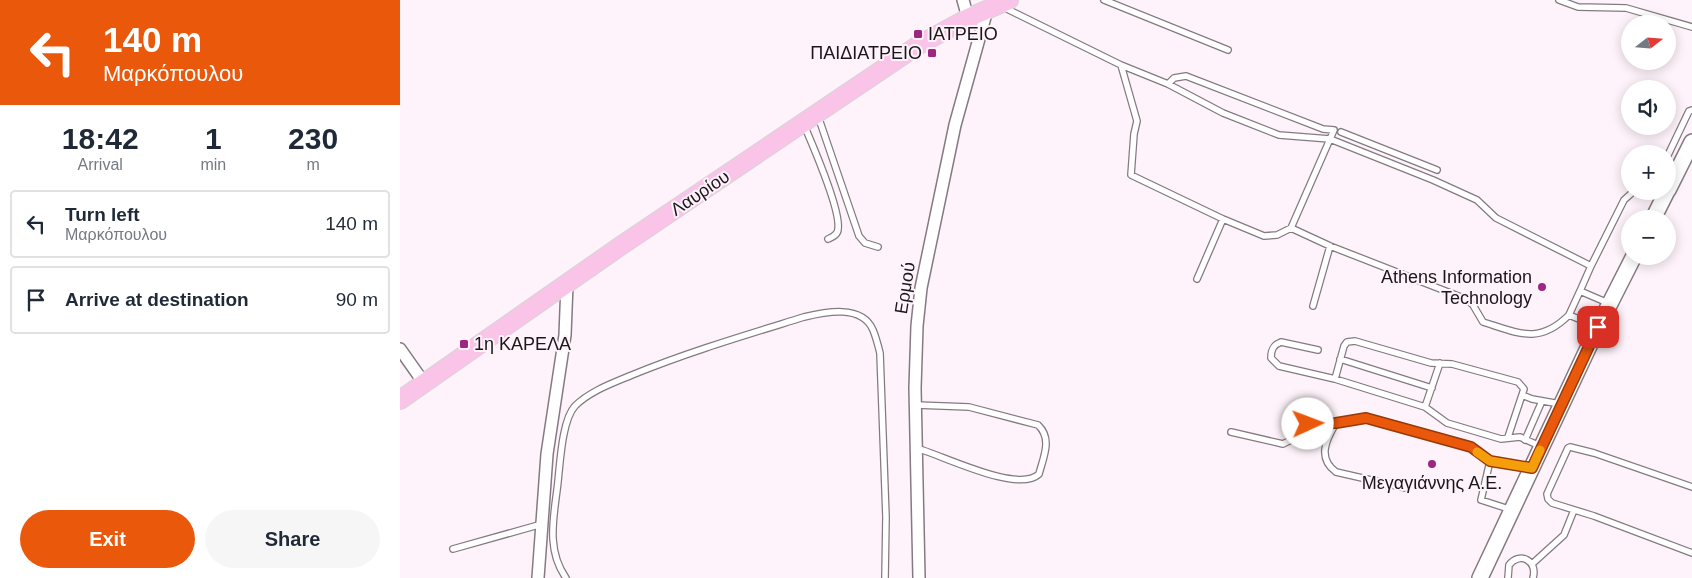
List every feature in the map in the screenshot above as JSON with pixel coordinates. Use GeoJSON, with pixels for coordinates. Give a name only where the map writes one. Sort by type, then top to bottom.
{"type":"FeatureCollection","features":[{"type":"Feature","properties":{"kind":"main road","name":"Λαυρίου"},"geometry":{"type":"LineString","coordinates":[[400,400],[917,46],[1000,3]]}},
{"type":"Feature","properties":{"kind":"main road"},"geometry":{"type":"LineString","coordinates":[[1676,174],[1692,142]]}},
{"type":"Feature","properties":{"kind":"main road"},"geometry":{"type":"LineString","coordinates":[[1480,578],[1598,327],[1629,265]]}},
{"type":"Feature","properties":{"kind":"street"},"geometry":{"type":"LineString","coordinates":[[963,0],[968,18]]}},
{"type":"Feature","properties":{"kind":"street","name":"Ερμού"},"geometry":{"type":"LineString","coordinates":[[919,578],[916,405],[917,326],[921,288],[956,125],[1000,3]]}},
{"type":"Feature","properties":{"kind":"street"},"geometry":{"type":"LineString","coordinates":[[538,578],[548,454],[565,335],[567,284]]}},
{"type":"Feature","properties":{"kind":"street"},"geometry":{"type":"LineString","coordinates":[[400,349],[424,383]]}},
{"type":"Feature","properties":{"kind":"lane"},"geometry":{"type":"LineString","coordinates":[[1104,0],[1228,50]]}},
{"type":"Feature","properties":{"kind":"lane"},"geometry":{"type":"LineString","coordinates":[[1559,0],[1578,7],[1626,8],[1692,27]]}},
{"type":"Feature","properties":{"kind":"lane"},"geometry":{"type":"LineString","coordinates":[[1000,3],[1121,65],[1168,84],[1223,113],[1279,135],[1330,139],[1395,164],[1478,200],[1496,218],[1591,266]]}},
{"type":"Feature","properties":{"kind":"lane"},"geometry":{"type":"LineString","coordinates":[[1121,65],[1137,120],[1134,134],[1132,175],[1223,219],[1264,236],[1277,235],[1291,228],[1334,130],[1323,128],[1186,76],[1174,78],[1168,84]]}},
{"type":"Feature","properties":{"kind":"lane"},"geometry":{"type":"LineString","coordinates":[[1672,145],[1689,111],[1692,110]]}},
{"type":"Feature","properties":{"kind":"lane"},"geometry":{"type":"LineString","coordinates":[[810,119],[838,220],[836,235],[828,239]]}},
{"type":"Feature","properties":{"kind":"lane"},"geometry":{"type":"LineString","coordinates":[[810,119],[859,236],[865,243],[878,247]]}},
{"type":"Feature","properties":{"kind":"lane"},"geometry":{"type":"LineString","coordinates":[[1341,132],[1437,170]]}},
{"type":"Feature","properties":{"kind":"lane"},"geometry":{"type":"LineString","coordinates":[[1395,164],[1399,154]]}},
{"type":"Feature","properties":{"kind":"lane"},"geometry":{"type":"LineString","coordinates":[[1676,156],[1684,158]]}},
{"type":"Feature","properties":{"kind":"lane"},"geometry":{"type":"LineString","coordinates":[[1291,228],[1330,246],[1466,299],[1483,322],[1524,335],[1545,331],[1554,327],[1568,315],[1624,200]]}},
{"type":"Feature","properties":{"kind":"lane"},"geometry":{"type":"LineString","coordinates":[[1197,279],[1223,219]]}},
{"type":"Feature","properties":{"kind":"lane"},"geometry":{"type":"LineString","coordinates":[[1312,306],[1330,246]]}},
{"type":"Feature","properties":{"kind":"lane"},"geometry":{"type":"LineString","coordinates":[[1580,291],[1610,303]]}},
{"type":"Feature","properties":{"kind":"lane"},"geometry":{"type":"LineString","coordinates":[[566,578],[558,566],[554,553],[552,528],[567,423],[575,407],[595,392],[670,359],[826,311],[843,311],[862,318],[873,328],[880,353],[886,517],[885,578]]}},
{"type":"Feature","properties":{"kind":"lane"},"geometry":{"type":"LineString","coordinates":[[1568,315],[1598,327]]}},
{"type":"Feature","properties":{"kind":"lane"},"geometry":{"type":"LineString","coordinates":[[1335,379],[1344,346],[1347,342],[1356,341],[1431,363],[1452,364],[1518,382],[1524,389],[1508,438]]}},
{"type":"Feature","properties":{"kind":"lane"},"geometry":{"type":"LineString","coordinates":[[1318,350],[1281,342],[1276,344],[1271,352],[1271,358],[1279,366],[1335,379],[1425,407],[1447,423],[1500,439],[1520,437],[1542,447]]}},
{"type":"Feature","properties":{"kind":"lane"},"geometry":{"type":"LineString","coordinates":[[1340,359],[1432,388]]}},
{"type":"Feature","properties":{"kind":"lane"},"geometry":{"type":"LineString","coordinates":[[1425,407],[1440,363]]}},
{"type":"Feature","properties":{"kind":"lane"},"geometry":{"type":"LineString","coordinates":[[1522,395],[1562,404]]}},
{"type":"Feature","properties":{"kind":"lane"},"geometry":{"type":"LineString","coordinates":[[1526,440],[1542,401]]}},
{"type":"Feature","properties":{"kind":"lane"},"geometry":{"type":"LineString","coordinates":[[916,405],[969,407],[1038,425],[1043,430],[1047,443],[1039,474],[1027,481],[987,474],[916,448]]}},
{"type":"Feature","properties":{"kind":"lane"},"geometry":{"type":"LineString","coordinates":[[1231,432],[1283,444],[1291,440],[1308,424],[1336,423],[1366,418],[1471,447],[1490,461],[1532,468]]}},
{"type":"Feature","properties":{"kind":"lane"},"geometry":{"type":"LineString","coordinates":[[1336,423],[1326,440],[1325,456],[1328,466],[1336,472],[1406,488]]}},
{"type":"Feature","properties":{"kind":"lane"},"geometry":{"type":"LineString","coordinates":[[1692,487],[1568,448],[1547,494],[1548,499],[1552,503],[1692,553]]}},
{"type":"Feature","properties":{"kind":"lane"},"geometry":{"type":"LineString","coordinates":[[1490,461],[1481,500],[1512,510]]}},
{"type":"Feature","properties":{"kind":"lane"},"geometry":{"type":"LineString","coordinates":[[1532,564],[1564,535],[1574,510]]}},
{"type":"Feature","properties":{"kind":"lane"},"geometry":{"type":"LineString","coordinates":[[453,549],[542,524]]}},
{"type":"Feature","properties":{"kind":"lane"},"geometry":{"type":"LineString","coordinates":[[1508,578],[1507,570],[1511,561],[1520,558],[1525,558],[1532,564],[1535,572],[1533,578]]}},
{"type":"Feature","properties":{"kind":"slow traffic"},"geometry":{"type":"LineString","coordinates":[[1477,452],[1490,461],[1532,468],[1540,450]]}},
{"type":"Feature","properties":{"kind":"place","name":"ΙΑΤΡΕΙΟ"},"geometry":{"type":"Point","coordinates":[918,34]}},
{"type":"Feature","properties":{"kind":"place","name":"ΠΑΙΔΙΑΤΡΕΙΟ"},"geometry":{"type":"Point","coordinates":[932,53]}},
{"type":"Feature","properties":{"kind":"place","name":"Athens Information Technology"},"geometry":{"type":"Point","coordinates":[1542,287]}},
{"type":"Feature","properties":{"kind":"place","name":"1η ΚΑΡΕΛΑ"},"geometry":{"type":"Point","coordinates":[464,344]}},
{"type":"Feature","properties":{"kind":"place","name":"Μεγαγιάννης Α.Ε."},"geometry":{"type":"Point","coordinates":[1432,464]}},
{"type":"Feature","properties":{"kind":"route"},"geometry":{"type":"LineString","coordinates":[[1308,424],[1336,423],[1366,418],[1471,447],[1490,461],[1532,468],[1598,327]]}}]}
